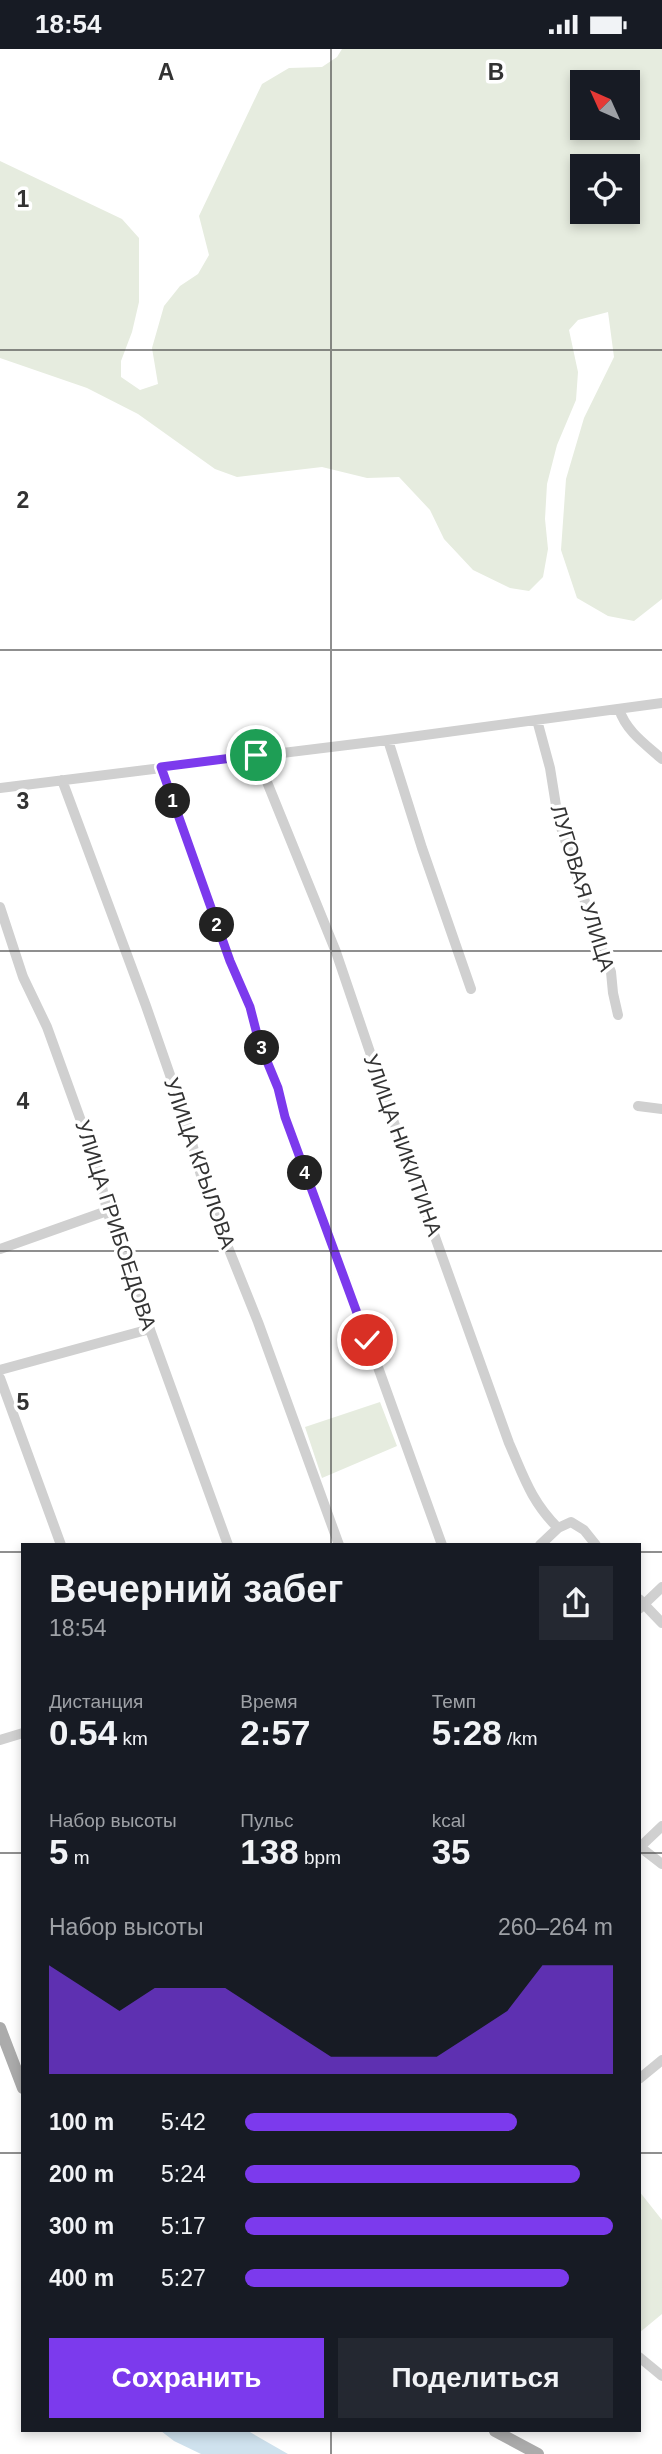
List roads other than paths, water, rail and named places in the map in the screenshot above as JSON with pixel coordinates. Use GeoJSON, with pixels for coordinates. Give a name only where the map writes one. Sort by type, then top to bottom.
{"type":"FeatureCollection","features":[{"type":"Feature","properties":{"kind":"main road"},"geometry":{"type":"LineString","coordinates":[[0,2028],[21,2083]]}},
{"type":"Feature","properties":{"kind":"main road"},"geometry":{"type":"LineString","coordinates":[[497,2432],[538,2454]]}},
{"type":"Feature","properties":{"kind":"street"},"geometry":{"type":"LineString","coordinates":[[0,788],[662,703]]}},
{"type":"Feature","properties":{"kind":"street"},"geometry":{"type":"LineString","coordinates":[[619,709],[623,721],[636,737],[662,759]]}},
{"type":"Feature","properties":{"kind":"street","name":"ЛУГОВАЯ УЛИЦА"},"geometry":{"type":"LineString","coordinates":[[537,720],[550,768],[558,818],[597,939],[611,972],[618,1014]]}},
{"type":"Feature","properties":{"kind":"street"},"geometry":{"type":"LineString","coordinates":[[388,740],[471,989]]}},
{"type":"Feature","properties":{"kind":"street","name":"УЛИЦА НИКИТИНА"},"geometry":{"type":"LineString","coordinates":[[256,755],[336,953],[509,1443],[541,1511],[558,1528]]}},
{"type":"Feature","properties":{"kind":"street"},"geometry":{"type":"LineString","coordinates":[[161,767],[230,961],[250,1007],[259,1042],[278,1088],[300,1160],[343,1270],[441,1543]]}},
{"type":"Feature","properties":{"kind":"street","name":"УЛИЦА КРЫЛОВА"},"geometry":{"type":"LineString","coordinates":[[62,780],[146,1006],[185,1118],[205,1190],[258,1322],[338,1543]]}},
{"type":"Feature","properties":{"kind":"street","name":"УЛИЦА ГРИБОЕДОВА"},"geometry":{"type":"LineString","coordinates":[[0,907],[23,977],[47,1027],[81,1121],[101,1182],[107,1211],[227,1543]]}},
{"type":"Feature","properties":{"kind":"street"},"geometry":{"type":"LineString","coordinates":[[638,1106],[662,1109]]}},
{"type":"Feature","properties":{"kind":"street"},"geometry":{"type":"LineString","coordinates":[[0,1249],[107,1211]]}},
{"type":"Feature","properties":{"kind":"street"},"geometry":{"type":"LineString","coordinates":[[0,1370],[150,1329]]}},
{"type":"Feature","properties":{"kind":"street"},"geometry":{"type":"LineString","coordinates":[[0,1378],[60,1543]]}},
{"type":"Feature","properties":{"kind":"street"},"geometry":{"type":"LineString","coordinates":[[542,1543],[558,1528],[571,1522],[584,1530],[594,1543]]}},
{"type":"Feature","properties":{"kind":"street"},"geometry":{"type":"LineString","coordinates":[[641,1603],[662,1587]]}},
{"type":"Feature","properties":{"kind":"street"},"geometry":{"type":"LineString","coordinates":[[641,1605],[662,1623]]}},
{"type":"Feature","properties":{"kind":"street"},"geometry":{"type":"LineString","coordinates":[[0,1740],[21,1734]]}},
{"type":"Feature","properties":{"kind":"street"},"geometry":{"type":"LineString","coordinates":[[641,1846],[662,1826]]}},
{"type":"Feature","properties":{"kind":"street"},"geometry":{"type":"LineString","coordinates":[[641,1849],[662,1864]]}},
{"type":"Feature","properties":{"kind":"street"},"geometry":{"type":"LineString","coordinates":[[641,2077],[662,2060]]}},
{"type":"Feature","properties":{"kind":"street"},"geometry":{"type":"LineString","coordinates":[[641,2359],[662,2376]]}},
{"type":"Feature","properties":{"kind":"water"},"geometry":{"type":"Polygon","coordinates":[[[162,2432],[250,2432],[288,2454],[201,2454],[162,2432]]]}}]}
